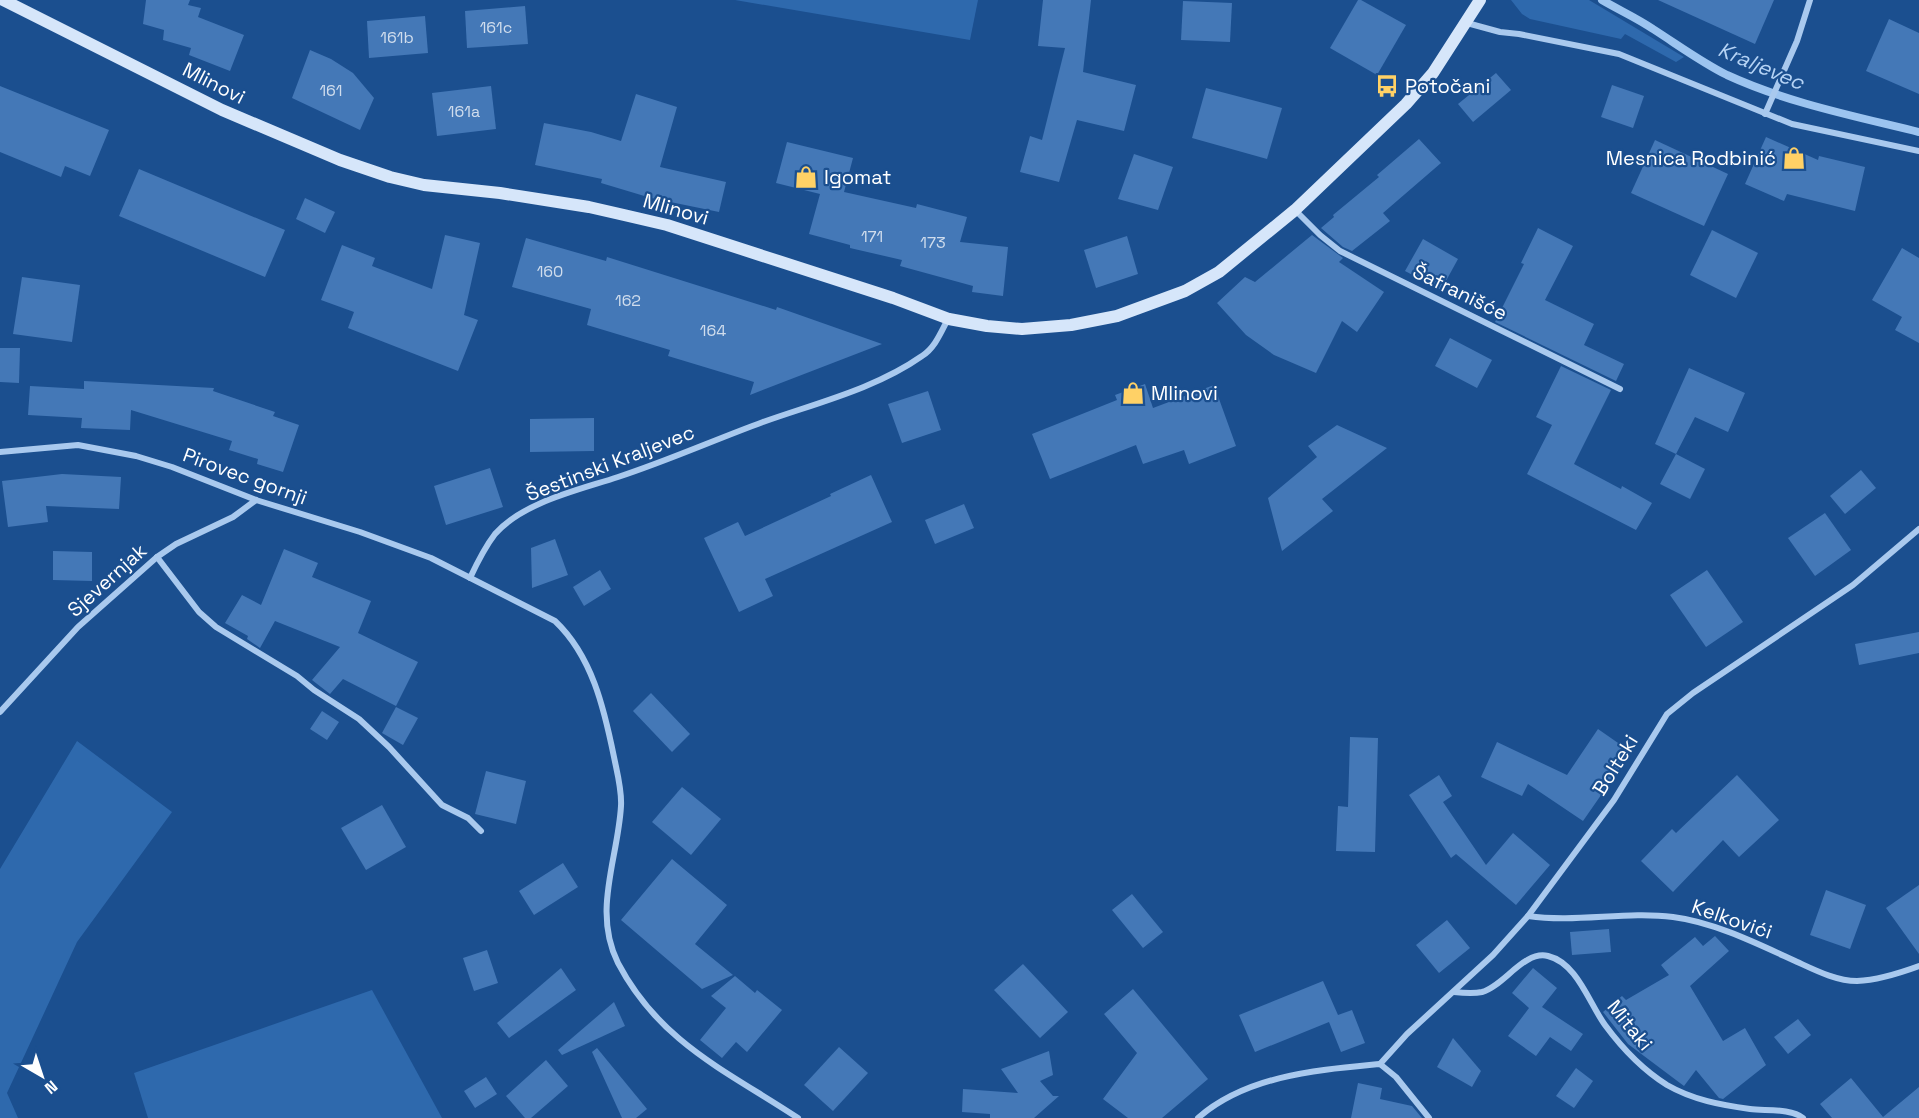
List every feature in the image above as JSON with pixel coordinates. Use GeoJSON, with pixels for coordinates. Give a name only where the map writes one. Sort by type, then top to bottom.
{"type":"FeatureCollection","features":[{"type":"Feature","properties":{"kind":"main road","name":"Mlinovi"},"geometry":{"type":"LineString","coordinates":[[3,0],[222,110],[340,160],[380,174],[424,185],[500,193],[589,207],[667,225],[884,295],[949,319],[1022,329],[1071,325],[1117,316],[1185,291],[1219,272],[1295,210],[1406,104],[1433,73],[1480,0]]}},
{"type":"Feature","properties":{"kind":"street"},"geometry":{"type":"LineString","coordinates":[[1765,114],[1797,41],[1810,0]]}},
{"type":"Feature","properties":{"kind":"street"},"geometry":{"type":"LineString","coordinates":[[1467,23],[1500,32],[1619,54],[1791,124],[1919,151]]}},
{"type":"Feature","properties":{"kind":"street","name":"Šafranišće"},"geometry":{"type":"LineString","coordinates":[[1295,210],[1340,251],[1620,388]]}},
{"type":"Feature","properties":{"kind":"street","name":"Šestinski Kraljevec"},"geometry":{"type":"LineString","coordinates":[[470,578],[495,534],[535,506],[668,460],[761,423],[861,388],[892,374],[924,355],[935,344],[949,319]]}},
{"type":"Feature","properties":{"kind":"street","name":"Pirovec gornji"},"geometry":{"type":"LineString","coordinates":[[0,452],[78,445],[103,449],[172,467],[256,500],[380,539],[431,558],[470,578]]}},
{"type":"Feature","properties":{"kind":"street","name":"Sjevernjak"},"geometry":{"type":"LineString","coordinates":[[0,712],[78,627],[157,557],[176,544],[233,517],[256,500]]}},
{"type":"Feature","properties":{"kind":"street","name":"Bolteki"},"geometry":{"type":"LineString","coordinates":[[1380,1064],[1407,1034],[1493,955],[1528,916],[1614,800],[1667,714],[1693,693],[1852,585],[1919,529]]}},
{"type":"Feature","properties":{"kind":"street"},"geometry":{"type":"LineString","coordinates":[[157,557],[200,612],[216,627],[297,676],[358,719],[389,747],[442,805],[468,818],[481,831]]}},
{"type":"Feature","properties":{"kind":"street"},"geometry":{"type":"LineString","coordinates":[[470,578],[555,621],[570,635],[591,676],[609,734],[622,804],[607,886],[610,941],[617,961],[628,980],[651,1013],[688,1048],[798,1118]]}},
{"type":"Feature","properties":{"kind":"street","name":"Kelkovići"},"geometry":{"type":"LineString","coordinates":[[1528,916],[1553,919],[1649,916],[1690,920],[1735,935],[1837,978],[1857,981],[1919,966]]}},
{"type":"Feature","properties":{"kind":"street","name":"Mitaki"},"geometry":{"type":"LineString","coordinates":[[1454,992],[1483,992],[1532,957],[1540,955],[1550,957],[1560,961],[1570,970],[1606,1025],[1632,1056],[1647,1072],[1667,1085],[1701,1100],[1799,1114],[1803,1118]]}},
{"type":"Feature","properties":{"kind":"street"},"geometry":{"type":"LineString","coordinates":[[1198,1118],[1233,1093],[1256,1084],[1380,1064],[1396,1077],[1429,1118]]}},
{"type":"Feature","properties":{"kind":"shaded area"},"geometry":{"type":"Polygon","coordinates":[[[735,0],[978,0],[970,40],[735,0]]]}},
{"type":"Feature","properties":{"kind":"shaded area"},"geometry":{"type":"Polygon","coordinates":[[[1511,0],[1589,0],[1684,57],[1676,62],[1625,34],[1621,39],[1530,19],[1522,14],[1511,0]]]}},
{"type":"Feature","properties":{"kind":"shaded area"},"geometry":{"type":"Polygon","coordinates":[[[77,741],[172,812],[77,942],[7,1093],[18,1118],[0,1118],[0,869],[77,741]]]}},
{"type":"Feature","properties":{"kind":"shaded area"},"geometry":{"type":"Polygon","coordinates":[[[372,990],[442,1118],[148,1118],[134,1073],[372,990]]]}},
{"type":"Feature","properties":{"kind":"building"},"geometry":{"type":"Polygon","coordinates":[[[146,0],[190,0],[188,5],[201,8],[198,17],[244,35],[230,71],[189,55],[191,48],[163,40],[164,30],[143,24],[146,0]]]}},
{"type":"Feature","properties":{"kind":"building"},"geometry":{"type":"Polygon","coordinates":[[[1043,0],[1091,0],[1083,72],[1136,85],[1124,131],[1077,120],[1059,182],[1020,172],[1030,136],[1042,140],[1065,48],[1038,46],[1043,0]]]}},
{"type":"Feature","properties":{"kind":"building"},"geometry":{"type":"Polygon","coordinates":[[[1358,0],[1406,25],[1377,75],[1330,48],[1358,0]]]}},
{"type":"Feature","properties":{"kind":"building"},"geometry":{"type":"Polygon","coordinates":[[[1658,0],[1774,0],[1755,44],[1658,0]]]}},
{"type":"Feature","properties":{"kind":"building"},"geometry":{"type":"Polygon","coordinates":[[[1183,1],[1232,3],[1230,42],[1181,40],[1183,1]]]}},
{"type":"Feature","properties":{"kind":"building"},"geometry":{"type":"Polygon","coordinates":[[[525,6],[528,44],[467,48],[465,11],[525,6]]]}},
{"type":"Feature","properties":{"kind":"building"},"geometry":{"type":"Polygon","coordinates":[[[425,16],[428,53],[369,58],[367,21],[425,16]]]}},
{"type":"Feature","properties":{"kind":"building"},"geometry":{"type":"Polygon","coordinates":[[[1889,19],[1919,33],[1919,94],[1866,71],[1889,19]]]}},
{"type":"Feature","properties":{"kind":"building"},"geometry":{"type":"Polygon","coordinates":[[[310,50],[331,59],[353,73],[374,98],[360,130],[292,98],[310,50]]]}},
{"type":"Feature","properties":{"kind":"building"},"geometry":{"type":"Polygon","coordinates":[[[1496,73],[1511,90],[1473,122],[1458,104],[1496,73]]]}},
{"type":"Feature","properties":{"kind":"building"},"geometry":{"type":"Polygon","coordinates":[[[1612,85],[1644,96],[1633,128],[1601,117],[1612,85]]]}},
{"type":"Feature","properties":{"kind":"building"},"geometry":{"type":"Polygon","coordinates":[[[0,86],[109,130],[90,176],[65,166],[61,177],[0,152],[0,86]]]}},
{"type":"Feature","properties":{"kind":"building"},"geometry":{"type":"Polygon","coordinates":[[[491,86],[496,129],[437,136],[432,93],[491,86]]]}},
{"type":"Feature","properties":{"kind":"building"},"geometry":{"type":"Polygon","coordinates":[[[1206,88],[1282,108],[1267,159],[1192,138],[1206,88]]]}},
{"type":"Feature","properties":{"kind":"building"},"geometry":{"type":"Polygon","coordinates":[[[636,94],[677,107],[660,167],[726,182],[719,212],[651,198],[601,183],[602,179],[535,165],[544,123],[591,132],[621,141],[636,94]]]}},
{"type":"Feature","properties":{"kind":"building"},"geometry":{"type":"Polygon","coordinates":[[[1766,137],[1818,160],[1819,156],[1865,167],[1855,211],[1787,194],[1784,201],[1745,184],[1766,137]]]}},
{"type":"Feature","properties":{"kind":"building"},"geometry":{"type":"Polygon","coordinates":[[[1419,139],[1441,163],[1383,213],[1390,221],[1352,251],[1343,247],[1321,228],[1334,217],[1333,215],[1379,177],[1377,175],[1419,139]]]}},
{"type":"Feature","properties":{"kind":"building"},"geometry":{"type":"Polygon","coordinates":[[[1655,140],[1728,174],[1704,226],[1631,193],[1655,140]]]}},
{"type":"Feature","properties":{"kind":"building"},"geometry":{"type":"Polygon","coordinates":[[[787,142],[853,158],[844,192],[916,208],[917,204],[967,217],[960,242],[1008,247],[1003,296],[972,292],[973,286],[900,266],[902,260],[850,248],[850,245],[809,234],[820,194],[776,183],[787,142]]]}},
{"type":"Feature","properties":{"kind":"building"},"geometry":{"type":"Polygon","coordinates":[[[1134,154],[1173,167],[1158,210],[1118,199],[1134,154]]]}},
{"type":"Feature","properties":{"kind":"building"},"geometry":{"type":"Polygon","coordinates":[[[139,169],[285,230],[265,277],[119,216],[139,169]]]}},
{"type":"Feature","properties":{"kind":"building"},"geometry":{"type":"Polygon","coordinates":[[[305,198],[335,212],[325,233],[296,219],[305,198]]]}},
{"type":"Feature","properties":{"kind":"building"},"geometry":{"type":"Polygon","coordinates":[[[1538,228],[1573,246],[1545,300],[1594,324],[1584,345],[1624,364],[1616,381],[1495,322],[1524,264],[1521,263],[1538,228]]]}},
{"type":"Feature","properties":{"kind":"building"},"geometry":{"type":"Polygon","coordinates":[[[1712,230],[1758,253],[1736,298],[1690,275],[1712,230]]]}},
{"type":"Feature","properties":{"kind":"building"},"geometry":{"type":"Polygon","coordinates":[[[445,235],[480,243],[464,315],[478,320],[458,371],[348,328],[354,312],[321,300],[342,245],[375,258],[372,266],[432,289],[445,235]]]}},
{"type":"Feature","properties":{"kind":"building"},"geometry":{"type":"Polygon","coordinates":[[[1312,235],[1343,258],[1339,262],[1384,292],[1357,332],[1342,321],[1316,373],[1274,355],[1246,335],[1217,303],[1245,277],[1255,282],[1312,235]]]}},
{"type":"Feature","properties":{"kind":"building"},"geometry":{"type":"Polygon","coordinates":[[[1127,236],[1138,274],[1096,288],[1084,250],[1127,236]]]}},
{"type":"Feature","properties":{"kind":"building"},"geometry":{"type":"Polygon","coordinates":[[[526,238],[606,261],[607,257],[776,310],[777,307],[882,344],[750,395],[754,382],[668,356],[670,350],[587,325],[591,309],[512,287],[526,238]]]}},
{"type":"Feature","properties":{"kind":"building"},"geometry":{"type":"Polygon","coordinates":[[[1423,239],[1458,259],[1441,290],[1405,271],[1423,239]]]}},
{"type":"Feature","properties":{"kind":"building"},"geometry":{"type":"Polygon","coordinates":[[[1902,248],[1919,258],[1919,343],[1895,330],[1902,317],[1872,300],[1902,248]]]}},
{"type":"Feature","properties":{"kind":"building"},"geometry":{"type":"Polygon","coordinates":[[[22,277],[80,285],[72,342],[13,334],[22,277]]]}},
{"type":"Feature","properties":{"kind":"building"},"geometry":{"type":"Polygon","coordinates":[[[1450,338],[1492,360],[1477,388],[1435,366],[1450,338]]]}},
{"type":"Feature","properties":{"kind":"building"},"geometry":{"type":"Polygon","coordinates":[[[0,348],[20,348],[19,383],[0,382],[0,348]]]}},
{"type":"Feature","properties":{"kind":"building"},"geometry":{"type":"Polygon","coordinates":[[[1561,366],[1611,390],[1574,464],[1652,503],[1636,530],[1527,474],[1552,425],[1536,417],[1561,366]]]}},
{"type":"Feature","properties":{"kind":"building"},"geometry":{"type":"Polygon","coordinates":[[[1689,368],[1745,393],[1728,432],[1695,417],[1676,454],[1655,444],[1689,368]]]}},
{"type":"Feature","properties":{"kind":"building"},"geometry":{"type":"Polygon","coordinates":[[[84,381],[214,388],[213,391],[275,412],[273,416],[299,425],[283,472],[257,464],[258,459],[229,450],[232,441],[131,410],[130,430],[81,428],[82,418],[28,415],[30,386],[84,389],[84,381]]]}},
{"type":"Feature","properties":{"kind":"building"},"geometry":{"type":"Polygon","coordinates":[[[1145,384],[1153,408],[1214,385],[1236,446],[1189,464],[1184,450],[1143,464],[1136,445],[1050,479],[1032,434],[1117,400],[1115,395],[1145,384]]]}},
{"type":"Feature","properties":{"kind":"building"},"geometry":{"type":"Polygon","coordinates":[[[928,391],[941,430],[902,443],[888,404],[928,391]]]}},
{"type":"Feature","properties":{"kind":"building"},"geometry":{"type":"Polygon","coordinates":[[[594,418],[594,451],[530,452],[530,419],[594,418]]]}},
{"type":"Feature","properties":{"kind":"building"},"geometry":{"type":"Polygon","coordinates":[[[1337,425],[1387,448],[1322,499],[1333,511],[1282,551],[1268,498],[1317,457],[1308,446],[1337,425]]]}},
{"type":"Feature","properties":{"kind":"building"},"geometry":{"type":"Polygon","coordinates":[[[1676,454],[1705,469],[1690,499],[1660,484],[1676,454]]]}},
{"type":"Feature","properties":{"kind":"building"},"geometry":{"type":"Polygon","coordinates":[[[490,468],[503,507],[446,525],[434,486],[490,468]]]}},
{"type":"Feature","properties":{"kind":"building"},"geometry":{"type":"Polygon","coordinates":[[[1861,470],[1876,488],[1845,514],[1830,496],[1861,470]]]}},
{"type":"Feature","properties":{"kind":"building"},"geometry":{"type":"Polygon","coordinates":[[[62,474],[121,477],[119,509],[46,506],[48,522],[8,527],[2,481],[62,474]]]}},
{"type":"Feature","properties":{"kind":"building"},"geometry":{"type":"Polygon","coordinates":[[[871,475],[892,522],[765,579],[773,596],[739,612],[704,538],[738,522],[745,536],[871,475]]]}},
{"type":"Feature","properties":{"kind":"building"},"geometry":{"type":"Polygon","coordinates":[[[964,504],[974,528],[935,544],[925,520],[964,504]]]}},
{"type":"Feature","properties":{"kind":"building"},"geometry":{"type":"Polygon","coordinates":[[[1825,513],[1851,550],[1815,576],[1788,538],[1825,513]]]}},
{"type":"Feature","properties":{"kind":"building"},"geometry":{"type":"Polygon","coordinates":[[[555,539],[568,575],[532,588],[531,548],[555,539]]]}},
{"type":"Feature","properties":{"kind":"building"},"geometry":{"type":"Polygon","coordinates":[[[284,549],[318,563],[312,577],[371,601],[358,633],[418,662],[396,706],[343,679],[330,694],[312,680],[340,647],[275,621],[260,648],[247,639],[248,636],[225,623],[242,595],[261,605],[284,549]]]}},
{"type":"Feature","properties":{"kind":"building"},"geometry":{"type":"Polygon","coordinates":[[[53,551],[92,552],[92,581],[53,580],[53,551]]]}},
{"type":"Feature","properties":{"kind":"building"},"geometry":{"type":"Polygon","coordinates":[[[600,570],[611,589],[584,606],[573,587],[600,570]]]}},
{"type":"Feature","properties":{"kind":"building"},"geometry":{"type":"Polygon","coordinates":[[[1707,570],[1743,622],[1706,647],[1670,595],[1707,570]]]}},
{"type":"Feature","properties":{"kind":"building"},"geometry":{"type":"Polygon","coordinates":[[[1919,632],[1919,653],[1859,665],[1855,644],[1919,632]]]}},
{"type":"Feature","properties":{"kind":"building"},"geometry":{"type":"Polygon","coordinates":[[[651,693],[690,734],[672,752],[633,711],[651,693]]]}},
{"type":"Feature","properties":{"kind":"building"},"geometry":{"type":"Polygon","coordinates":[[[396,707],[418,718],[403,745],[382,733],[396,707]]]}},
{"type":"Feature","properties":{"kind":"building"},"geometry":{"type":"Polygon","coordinates":[[[322,711],[339,722],[327,740],[310,729],[322,711]]]}},
{"type":"Feature","properties":{"kind":"building"},"geometry":{"type":"Polygon","coordinates":[[[1598,729],[1631,752],[1583,821],[1528,784],[1522,796],[1481,777],[1497,742],[1567,775],[1598,729]]]}},
{"type":"Feature","properties":{"kind":"building"},"geometry":{"type":"Polygon","coordinates":[[[1350,737],[1378,738],[1375,852],[1336,851],[1338,806],[1348,807],[1350,737]]]}},
{"type":"Feature","properties":{"kind":"building"},"geometry":{"type":"Polygon","coordinates":[[[486,771],[526,781],[516,824],[475,814],[486,771]]]}},
{"type":"Feature","properties":{"kind":"building"},"geometry":{"type":"Polygon","coordinates":[[[1439,775],[1452,796],[1443,802],[1486,865],[1513,833],[1550,865],[1516,905],[1456,854],[1451,858],[1409,795],[1439,775]]]}},
{"type":"Feature","properties":{"kind":"building"},"geometry":{"type":"Polygon","coordinates":[[[1737,775],[1779,820],[1739,857],[1723,840],[1673,892],[1641,861],[1672,829],[1676,833],[1737,775]]]}},
{"type":"Feature","properties":{"kind":"building"},"geometry":{"type":"Polygon","coordinates":[[[682,787],[721,819],[691,855],[652,822],[682,787]]]}},
{"type":"Feature","properties":{"kind":"building"},"geometry":{"type":"Polygon","coordinates":[[[382,805],[406,847],[366,870],[341,828],[382,805]]]}},
{"type":"Feature","properties":{"kind":"building"},"geometry":{"type":"Polygon","coordinates":[[[672,859],[727,905],[695,944],[733,975],[702,989],[621,920],[672,859]]]}},
{"type":"Feature","properties":{"kind":"building"},"geometry":{"type":"Polygon","coordinates":[[[563,863],[578,887],[534,915],[519,891],[563,863]]]}},
{"type":"Feature","properties":{"kind":"building"},"geometry":{"type":"Polygon","coordinates":[[[1919,885],[1919,954],[1886,908],[1919,885]]]}},
{"type":"Feature","properties":{"kind":"building"},"geometry":{"type":"Polygon","coordinates":[[[1826,890],[1866,905],[1850,949],[1810,935],[1826,890]]]}},
{"type":"Feature","properties":{"kind":"building"},"geometry":{"type":"Polygon","coordinates":[[[1132,894],[1163,932],[1143,948],[1112,910],[1132,894]]]}},
{"type":"Feature","properties":{"kind":"building"},"geometry":{"type":"Polygon","coordinates":[[[1447,920],[1470,948],[1439,973],[1416,945],[1447,920]]]}},
{"type":"Feature","properties":{"kind":"building"},"geometry":{"type":"Polygon","coordinates":[[[1609,929],[1611,952],[1572,955],[1570,932],[1609,929]]]}},
{"type":"Feature","properties":{"kind":"building"},"geometry":{"type":"Polygon","coordinates":[[[1715,936],[1729,951],[1690,986],[1723,1041],[1745,1028],[1766,1065],[1723,1099],[1719,1098],[1696,1070],[1684,1086],[1628,1044],[1603,1012],[1622,996],[1626,1000],[1669,975],[1661,965],[1695,937],[1703,946],[1715,936]]]}},
{"type":"Feature","properties":{"kind":"building"},"geometry":{"type":"Polygon","coordinates":[[[487,950],[498,983],[474,991],[463,958],[487,950]]]}},
{"type":"Feature","properties":{"kind":"building"},"geometry":{"type":"Polygon","coordinates":[[[1023,964],[1068,1012],[1040,1038],[994,990],[1023,964]]]}},
{"type":"Feature","properties":{"kind":"building"},"geometry":{"type":"Polygon","coordinates":[[[561,968],[576,990],[509,1038],[497,1023],[561,968]]]}},
{"type":"Feature","properties":{"kind":"building"},"geometry":{"type":"Polygon","coordinates":[[[1533,968],[1557,988],[1542,1007],[1583,1034],[1571,1051],[1550,1037],[1536,1056],[1508,1036],[1529,1008],[1512,993],[1533,968]]]}},
{"type":"Feature","properties":{"kind":"building"},"geometry":{"type":"Polygon","coordinates":[[[735,976],[755,993],[757,990],[782,1010],[747,1052],[736,1042],[722,1058],[700,1040],[726,1008],[711,996],[735,976]]]}},
{"type":"Feature","properties":{"kind":"building"},"geometry":{"type":"Polygon","coordinates":[[[1323,981],[1338,1015],[1352,1010],[1365,1043],[1341,1052],[1329,1022],[1255,1052],[1239,1015],[1323,981]]]}},
{"type":"Feature","properties":{"kind":"building"},"geometry":{"type":"Polygon","coordinates":[[[1133,989],[1208,1079],[1162,1118],[1128,1118],[1103,1099],[1137,1053],[1104,1014],[1133,989]]]}},
{"type":"Feature","properties":{"kind":"building"},"geometry":{"type":"Polygon","coordinates":[[[614,1002],[625,1026],[562,1055],[558,1050],[614,1002]]]}},
{"type":"Feature","properties":{"kind":"building"},"geometry":{"type":"Polygon","coordinates":[[[1798,1019],[1811,1035],[1788,1054],[1774,1037],[1798,1019]]]}},
{"type":"Feature","properties":{"kind":"building"},"geometry":{"type":"Polygon","coordinates":[[[1453,1038],[1481,1071],[1472,1087],[1437,1067],[1453,1038]]]}},
{"type":"Feature","properties":{"kind":"building"},"geometry":{"type":"Polygon","coordinates":[[[839,1047],[868,1073],[833,1111],[804,1085],[839,1047]]]}},
{"type":"Feature","properties":{"kind":"building"},"geometry":{"type":"Polygon","coordinates":[[[597,1048],[647,1109],[636,1118],[622,1118],[592,1052],[597,1048]]]}},
{"type":"Feature","properties":{"kind":"building"},"geometry":{"type":"Polygon","coordinates":[[[1049,1051],[1053,1075],[1040,1081],[1053,1096],[1059,1096],[1034,1118],[990,1118],[990,1114],[962,1112],[963,1089],[1018,1093],[1001,1069],[1049,1051]]]}},
{"type":"Feature","properties":{"kind":"building"},"geometry":{"type":"Polygon","coordinates":[[[546,1060],[568,1086],[531,1118],[525,1118],[506,1096],[546,1060]]]}},
{"type":"Feature","properties":{"kind":"building"},"geometry":{"type":"Polygon","coordinates":[[[1576,1068],[1593,1081],[1574,1108],[1556,1096],[1576,1068]]]}},
{"type":"Feature","properties":{"kind":"building"},"geometry":{"type":"Polygon","coordinates":[[[486,1077],[497,1094],[475,1108],[464,1091],[486,1077]]]}},
{"type":"Feature","properties":{"kind":"building"},"geometry":{"type":"Polygon","coordinates":[[[1851,1078],[1883,1117],[1919,1087],[1919,1118],[1832,1118],[1820,1104],[1851,1078]]]}},
{"type":"Feature","properties":{"kind":"building"},"geometry":{"type":"Polygon","coordinates":[[[1358,1083],[1382,1088],[1380,1099],[1412,1106],[1422,1118],[1351,1118],[1358,1083]]]}},
{"type":"Feature","properties":{"kind":"waterway","name":"Kraljevec"},"geometry":{"type":"LineString","coordinates":[[1602,0],[1647,25],[1708,65],[1750,85],[1822,108],[1919,132]]}},
{"type":"Feature","properties":{"kind":"place","name":"Potočani"},"geometry":{"type":"Point","coordinates":[1387,86]}},
{"type":"Feature","properties":{"kind":"place","name":"Mesnica Rodbinić"},"geometry":{"type":"Point","coordinates":[1794,158]}},
{"type":"Feature","properties":{"kind":"place","name":"Igomat"},"geometry":{"type":"Point","coordinates":[806,177]}},
{"type":"Feature","properties":{"kind":"place","name":"Mlinovi"},"geometry":{"type":"Point","coordinates":[1133,393]}}]}
